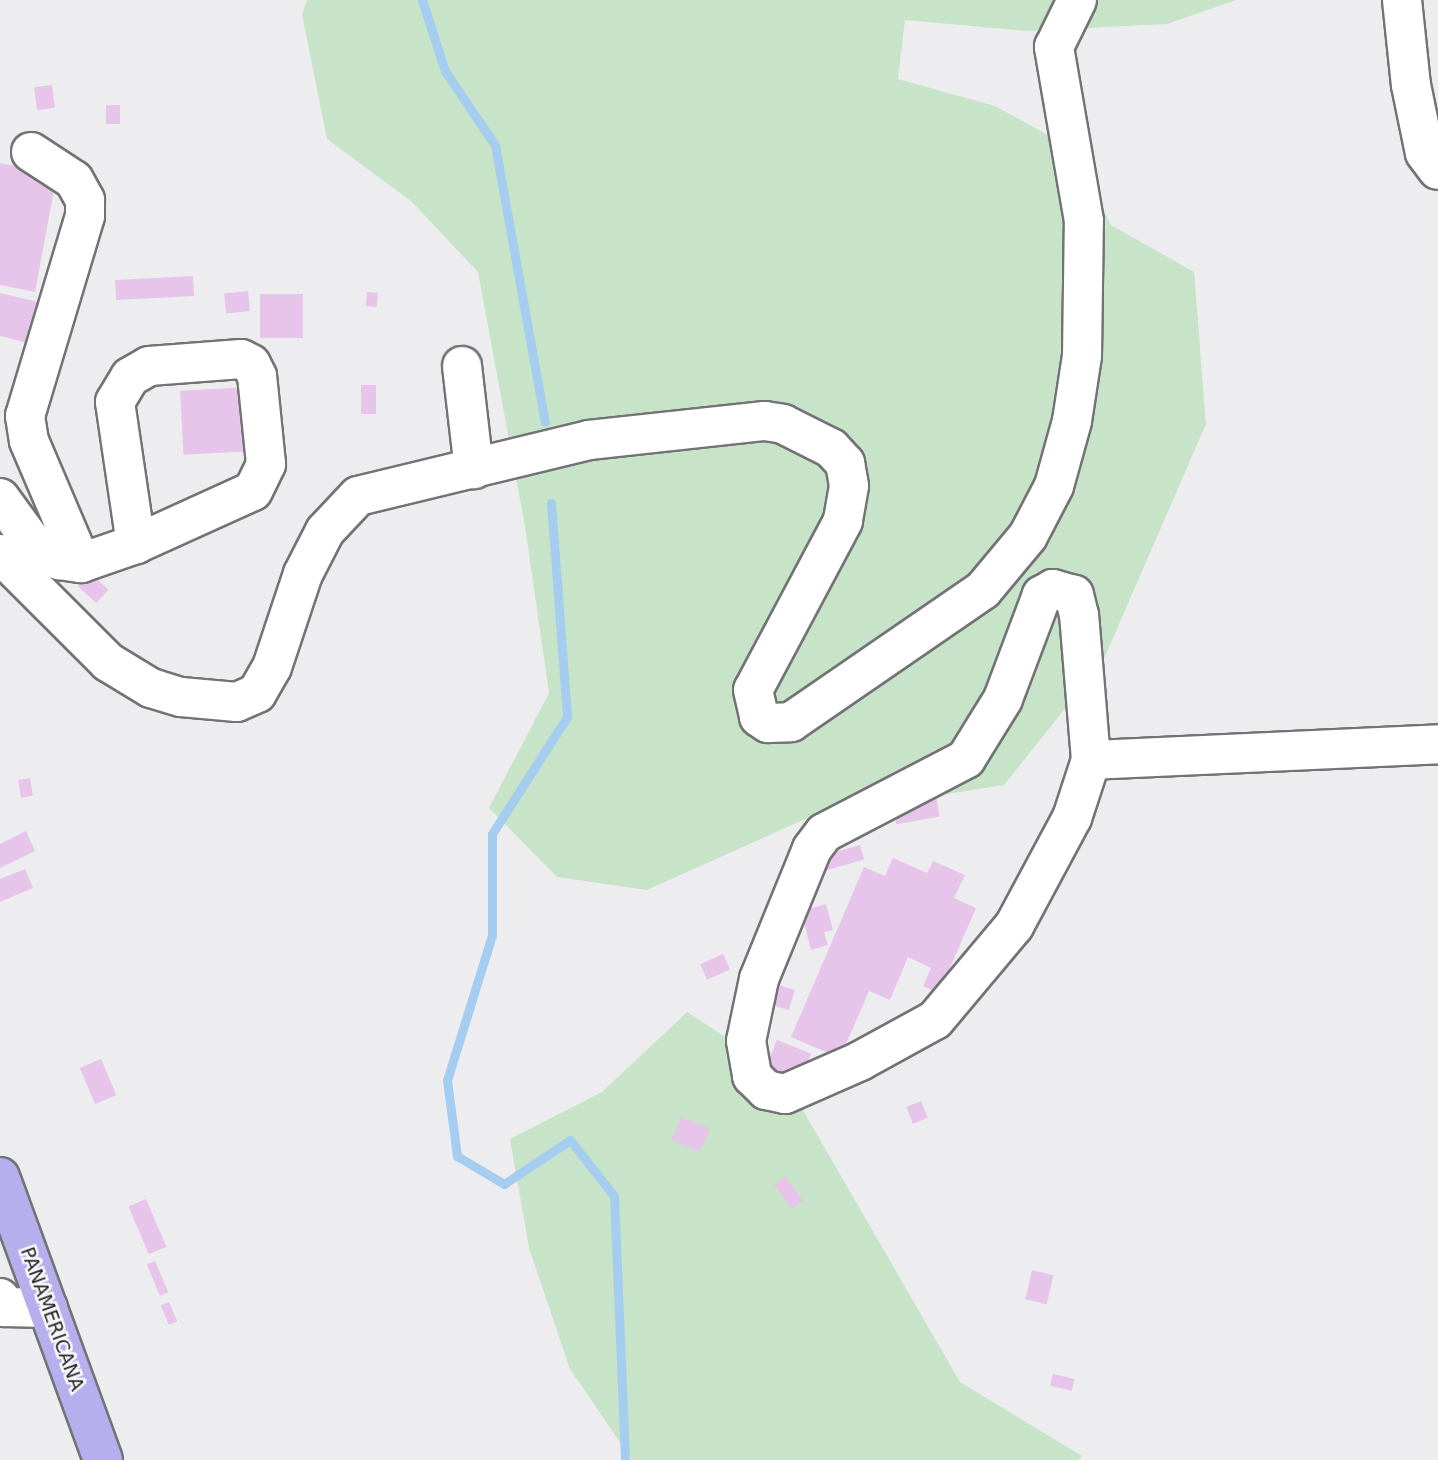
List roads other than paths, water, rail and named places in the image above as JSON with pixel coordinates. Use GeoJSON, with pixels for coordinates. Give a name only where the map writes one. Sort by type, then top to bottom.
{"type":"FeatureCollection","features":[{"type":"Feature","properties":{"kind":"main road","name":"PANAMERICANA"},"geometry":{"type":"LineString","coordinates":[[0,1177],[103,1460]]}},
{"type":"Feature","properties":{"kind":"street"},"geometry":{"type":"LineString","coordinates":[[0,554],[46,604],[119,668],[151,688],[181,698],[237,702],[257,693],[325,531],[358,496],[589,440],[765,421],[800,429],[831,449],[845,463],[849,486],[843,521],[753,690],[754,710],[768,723],[791,722],[983,590],[1028,536],[1054,486],[1072,421],[1082,356],[1084,221],[1054,47],[1077,0]]}},
{"type":"Feature","properties":{"kind":"street"},"geometry":{"type":"LineString","coordinates":[[1402,0],[1414,99],[1425,153],[1438,170]]}},
{"type":"Feature","properties":{"kind":"street"},"geometry":{"type":"LineString","coordinates":[[31,152],[74,180],[85,200],[85,216],[26,416],[29,441],[81,563]]}},
{"type":"Feature","properties":{"kind":"street"},"geometry":{"type":"LineString","coordinates":[[0,498],[30,539],[59,560],[81,563],[136,544],[253,491],[263,475],[257,376],[251,364],[241,359],[149,366],[130,377],[115,402],[136,544]]}},
{"type":"Feature","properties":{"kind":"street"},"geometry":{"type":"LineString","coordinates":[[462,366],[474,469]]}},
{"type":"Feature","properties":{"kind":"street"},"geometry":{"type":"LineString","coordinates":[[1054,589],[1074,595],[1079,615],[1091,760],[1072,818],[1014,926],[935,1020],[860,1061],[785,1094],[766,1090],[752,1076],[747,1041],[759,979],[812,849],[824,833],[966,759],[1003,699],[1042,595],[1054,589]]}},
{"type":"Feature","properties":{"kind":"street"},"geometry":{"type":"LineString","coordinates":[[1091,760],[1438,744]]}},
{"type":"Feature","properties":{"kind":"street"},"geometry":{"type":"LineString","coordinates":[[0,1298],[4,1307],[48,1308]]}},
{"type":"Feature","properties":{"kind":"waterway"},"geometry":{"type":"LineString","coordinates":[[422,0],[445,71],[495,145],[545,422]]}},
{"type":"Feature","properties":{"kind":"waterway"},"geometry":{"type":"LineString","coordinates":[[551,503],[567,717],[492,834],[492,935],[447,1080],[457,1156],[504,1184],[570,1140],[614,1196],[625,1460]]}}]}
